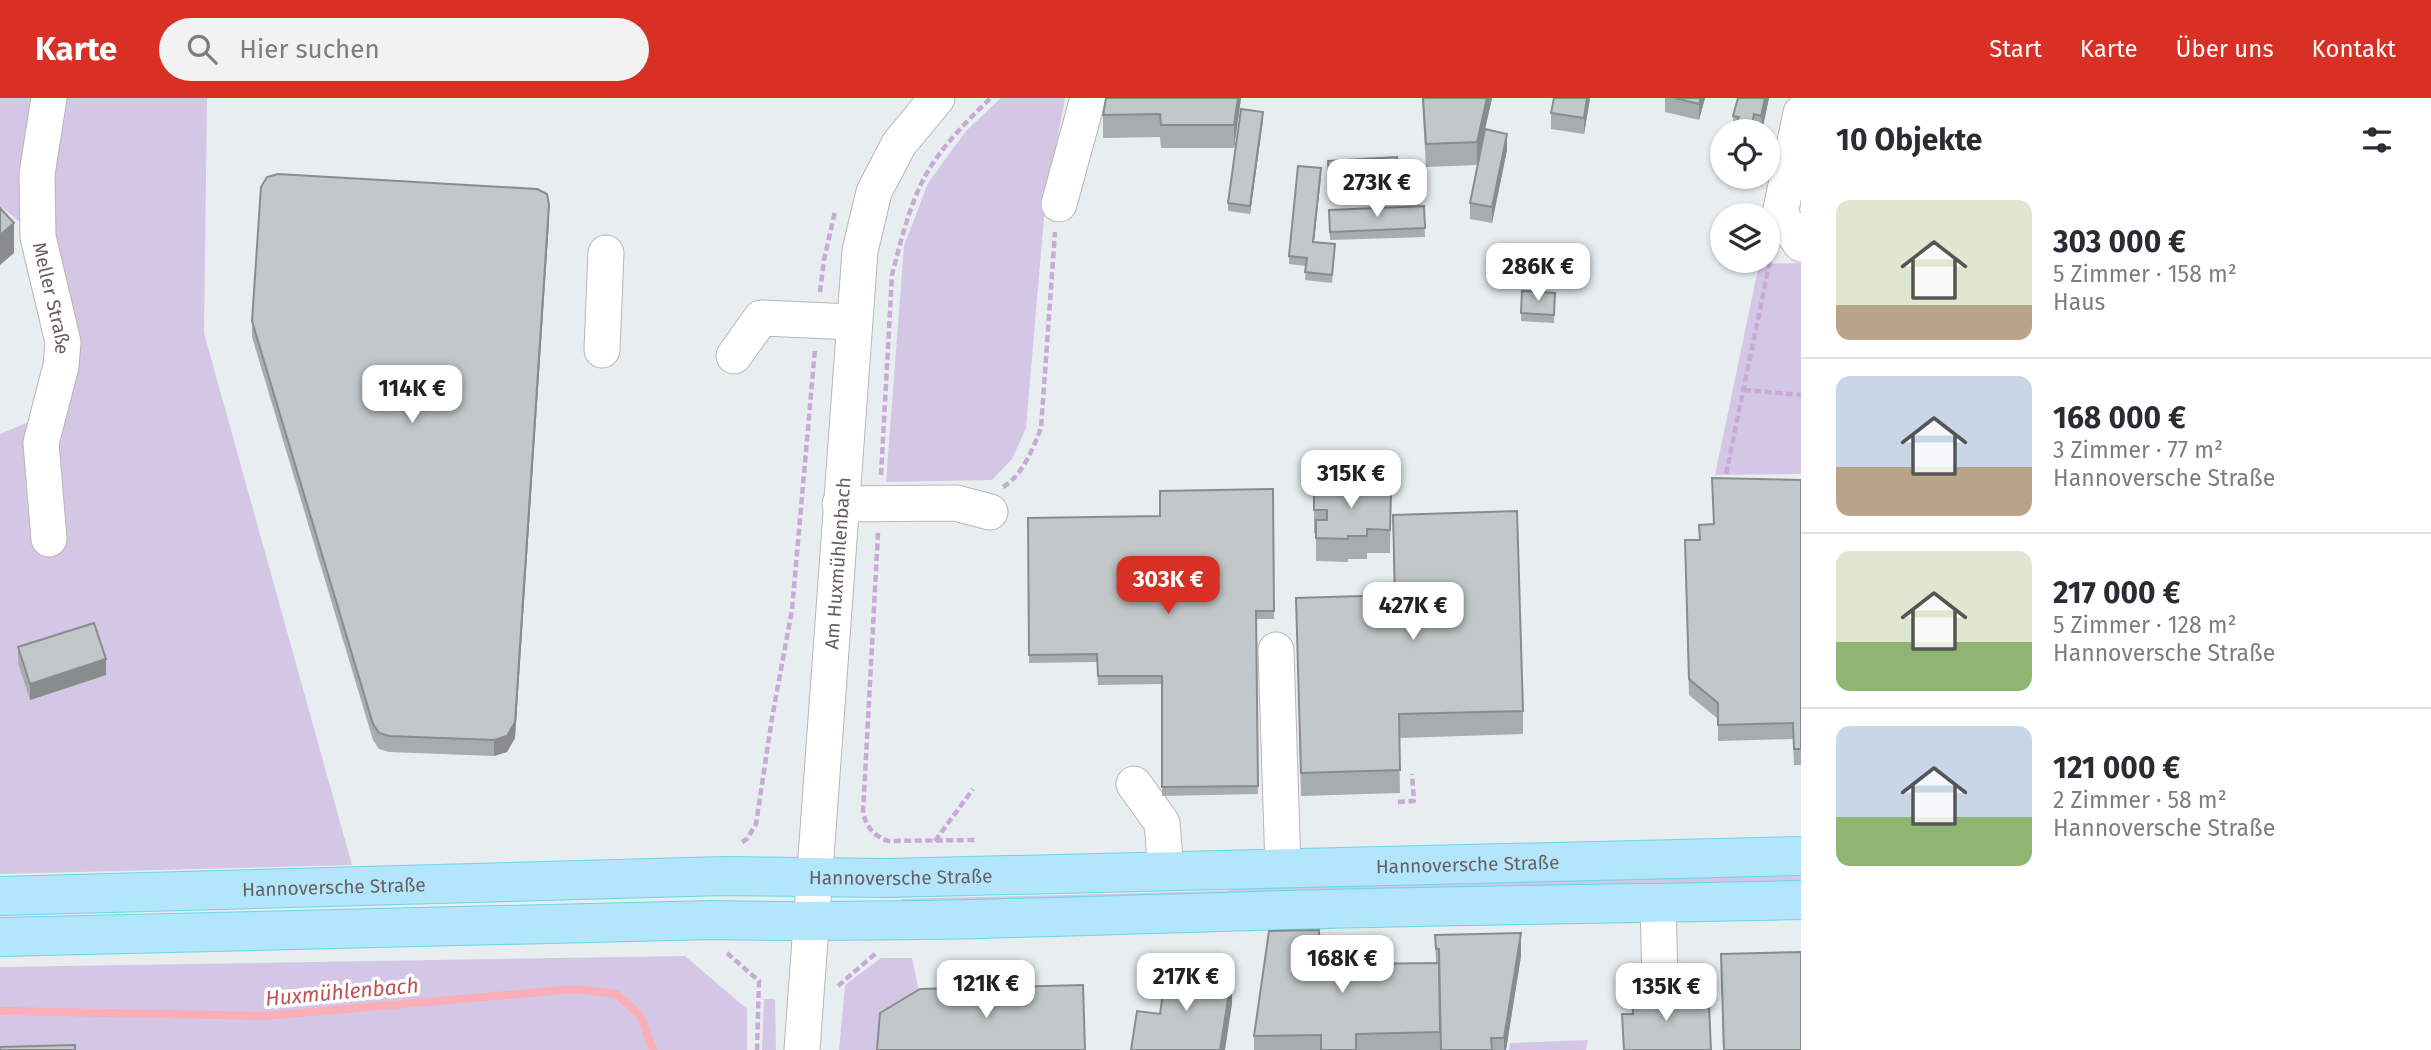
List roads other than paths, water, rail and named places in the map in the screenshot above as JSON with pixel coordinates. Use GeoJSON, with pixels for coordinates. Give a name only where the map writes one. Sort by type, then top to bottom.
{"type":"FeatureCollection","features":[{"type":"Feature","properties":{"kind":"main road","name":"Hannoversche Straße"},"geometry":{"type":"LineString","coordinates":[[0,896],[725,876],[888,878],[1801,856]]}},
{"type":"Feature","properties":{"kind":"main road"},"geometry":{"type":"LineString","coordinates":[[0,937],[713,920],[812,922],[1095,917],[1301,909],[1801,900]]}},
{"type":"Feature","properties":{"kind":"street","name":"Meller Straße"},"geometry":{"type":"LineString","coordinates":[[49,98],[37,174],[38,237],[63,342],[61,366],[41,443],[50,539]]}},
{"type":"Feature","properties":{"kind":"street","name":"Am Huxmühlenbach"},"geometry":{"type":"LineString","coordinates":[[802,1050],[860,250],[874,192],[899,144],[937,98]]}},
{"type":"Feature","properties":{"kind":"street"},"geometry":{"type":"LineString","coordinates":[[1059,204],[1088,98]]}},
{"type":"Feature","properties":{"kind":"street"},"geometry":{"type":"LineString","coordinates":[[1801,113],[1780,214],[1801,244]]}},
{"type":"Feature","properties":{"kind":"street"},"geometry":{"type":"LineString","coordinates":[[602,350],[606,253]]}},
{"type":"Feature","properties":{"kind":"street"},"geometry":{"type":"LineString","coordinates":[[734,356],[761,318],[853,322]]}},
{"type":"Feature","properties":{"kind":"street"},"geometry":{"type":"LineString","coordinates":[[841,504],[956,503],[990,512]]}},
{"type":"Feature","properties":{"kind":"street"},"geometry":{"type":"LineString","coordinates":[[1276,650],[1283,868]]}},
{"type":"Feature","properties":{"kind":"street"},"geometry":{"type":"LineString","coordinates":[[1134,784],[1162,823],[1166,871]]}},
{"type":"Feature","properties":{"kind":"street"},"geometry":{"type":"LineString","coordinates":[[1658,903],[1660,979]]}},
{"type":"Feature","properties":{"kind":"waterway","name":"Huxmühlenbach"},"geometry":{"type":"LineString","coordinates":[[0,1011],[265,1016],[576,989],[616,994],[640,1015],[653,1050]]}}]}
